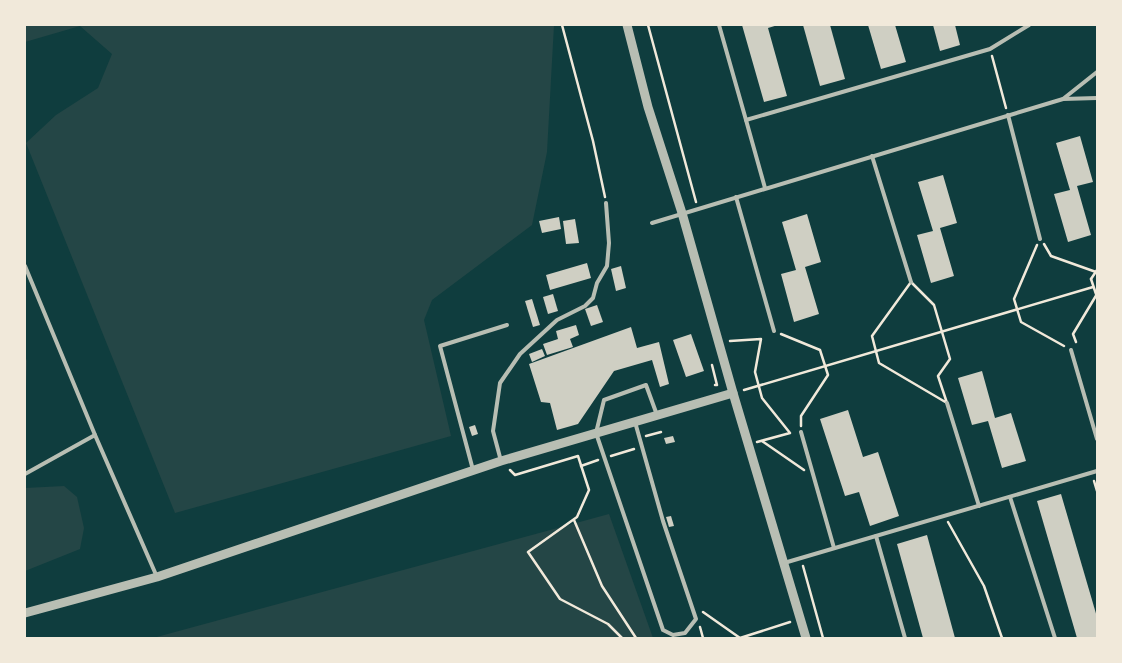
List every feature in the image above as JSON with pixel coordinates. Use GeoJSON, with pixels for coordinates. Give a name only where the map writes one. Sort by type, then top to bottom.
{"type":"FeatureCollection","features":[{"type":"Feature","properties":{"kind":"street"},"geometry":{"type":"LineString","coordinates":[[627,25],[648,107],[682,213],[806,638]]}},
{"type":"Feature","properties":{"kind":"street"},"geometry":{"type":"LineString","coordinates":[[25,613],[157,577],[501,461],[733,393]]}},
{"type":"Feature","properties":{"kind":"lane"},"geometry":{"type":"LineString","coordinates":[[719,25],[765,188]]}},
{"type":"Feature","properties":{"kind":"lane"},"geometry":{"type":"LineString","coordinates":[[746,120],[990,49],[1029,25]]}},
{"type":"Feature","properties":{"kind":"lane"},"geometry":{"type":"LineString","coordinates":[[1063,99],[1097,72]]}},
{"type":"Feature","properties":{"kind":"lane"},"geometry":{"type":"LineString","coordinates":[[652,223],[1063,99],[1097,98]]}},
{"type":"Feature","properties":{"kind":"lane"},"geometry":{"type":"LineString","coordinates":[[1008,115],[1040,239]]}},
{"type":"Feature","properties":{"kind":"lane"},"geometry":{"type":"LineString","coordinates":[[872,156],[911,282]]}},
{"type":"Feature","properties":{"kind":"lane"},"geometry":{"type":"LineString","coordinates":[[736,197],[774,331]]}},
{"type":"Feature","properties":{"kind":"lane"},"geometry":{"type":"LineString","coordinates":[[501,461],[493,431],[500,383],[520,354],[557,320],[585,306],[593,298],[597,283],[607,266],[609,243],[606,203]]}},
{"type":"Feature","properties":{"kind":"lane"},"geometry":{"type":"LineString","coordinates":[[25,266],[95,435],[157,577]]}},
{"type":"Feature","properties":{"kind":"lane"},"geometry":{"type":"LineString","coordinates":[[473,470],[440,346],[507,326]]}},
{"type":"Feature","properties":{"kind":"lane"},"geometry":{"type":"LineString","coordinates":[[1071,350],[1097,439]]}},
{"type":"Feature","properties":{"kind":"lane"},"geometry":{"type":"LineString","coordinates":[[635,422],[663,521],[696,619],[685,633],[673,635],[664,630],[596,433],[604,400],[646,385],[657,415]]}},
{"type":"Feature","properties":{"kind":"lane"},"geometry":{"type":"LineString","coordinates":[[947,403],[979,506]]}},
{"type":"Feature","properties":{"kind":"lane"},"geometry":{"type":"LineString","coordinates":[[801,432],[834,548]]}},
{"type":"Feature","properties":{"kind":"lane"},"geometry":{"type":"LineString","coordinates":[[25,474],[95,435]]}},
{"type":"Feature","properties":{"kind":"lane"},"geometry":{"type":"LineString","coordinates":[[784,563],[1097,471]]}},
{"type":"Feature","properties":{"kind":"lane"},"geometry":{"type":"LineString","coordinates":[[1010,497],[1055,638]]}},
{"type":"Feature","properties":{"kind":"lane"},"geometry":{"type":"LineString","coordinates":[[876,536],[904,638]]}},
{"type":"Feature","properties":{"kind":"path"},"geometry":{"type":"LineString","coordinates":[[562,25],[593,141],[606,203]]}},
{"type":"Feature","properties":{"kind":"path"},"geometry":{"type":"LineString","coordinates":[[648,25],[696,204],[704,201]]}},
{"type":"Feature","properties":{"kind":"path"},"geometry":{"type":"LineString","coordinates":[[990,49],[1008,115]]}},
{"type":"Feature","properties":{"kind":"path"},"geometry":{"type":"LineString","coordinates":[[1040,239],[1051,256],[1096,271],[1091,278]]}},
{"type":"Feature","properties":{"kind":"path"},"geometry":{"type":"LineString","coordinates":[[1040,239],[1014,299],[1021,322],[1071,350],[1078,348],[1073,334],[1097,294],[1091,278]]}},
{"type":"Feature","properties":{"kind":"path"},"geometry":{"type":"LineString","coordinates":[[1091,278],[1097,277]]}},
{"type":"Feature","properties":{"kind":"path"},"geometry":{"type":"LineString","coordinates":[[911,282],[934,305],[950,359],[938,376],[947,403],[879,363],[872,336],[911,282]]}},
{"type":"Feature","properties":{"kind":"path"},"geometry":{"type":"LineString","coordinates":[[733,393],[1094,287]]}},
{"type":"Feature","properties":{"kind":"path"},"geometry":{"type":"LineString","coordinates":[[718,341],[760,339],[774,331],[820,350],[828,375],[801,416],[801,432],[748,444]]}},
{"type":"Feature","properties":{"kind":"path"},"geometry":{"type":"LineString","coordinates":[[760,339],[755,372],[762,398],[790,433]]}},
{"type":"Feature","properties":{"kind":"path"},"geometry":{"type":"LineString","coordinates":[[708,388],[717,385],[710,356]]}},
{"type":"Feature","properties":{"kind":"path"},"geometry":{"type":"LineString","coordinates":[[762,441],[814,478]]}},
{"type":"Feature","properties":{"kind":"path"},"geometry":{"type":"LineString","coordinates":[[501,461],[515,475],[578,456],[589,490],[577,518],[528,552],[560,599],[608,624],[622,638]]}},
{"type":"Feature","properties":{"kind":"path"},"geometry":{"type":"LineString","coordinates":[[944,516],[984,586],[1002,638]]}},
{"type":"Feature","properties":{"kind":"path"},"geometry":{"type":"LineString","coordinates":[[574,520],[602,586],[636,638]]}},
{"type":"Feature","properties":{"kind":"path"},"geometry":{"type":"LineString","coordinates":[[800,558],[823,638]]}},
{"type":"Feature","properties":{"kind":"path"},"geometry":{"type":"LineString","coordinates":[[690,604],[740,638],[792,622]]}},
{"type":"Feature","properties":{"kind":"shaded area"},"geometry":{"type":"Polygon","coordinates":[[[25,25],[554,25],[547,152],[532,225],[432,300],[424,320],[451,436],[175,513],[26,143],[56,115],[98,88],[112,54],[80,26],[25,42],[25,25]]]}},
{"type":"Feature","properties":{"kind":"shaded area"},"geometry":{"type":"Polygon","coordinates":[[[25,356],[27,361],[25,415],[25,356]]]}},
{"type":"Feature","properties":{"kind":"shaded area"},"geometry":{"type":"Polygon","coordinates":[[[64,486],[77,497],[84,528],[80,549],[25,571],[25,488],[64,486]]]}},
{"type":"Feature","properties":{"kind":"shaded area"},"geometry":{"type":"Polygon","coordinates":[[[609,514],[653,638],[153,638],[609,514]]]}},
{"type":"Feature","properties":{"kind":"building"},"geometry":{"type":"Polygon","coordinates":[[[742,25],[778,25],[768,28],[787,96],[764,102],[742,25]]]}},
{"type":"Feature","properties":{"kind":"building"},"geometry":{"type":"Polygon","coordinates":[[[803,25],[830,25],[845,79],[820,86],[803,25]]]}},
{"type":"Feature","properties":{"kind":"building"},"geometry":{"type":"Polygon","coordinates":[[[868,25],[895,25],[906,62],[881,69],[868,25]]]}},
{"type":"Feature","properties":{"kind":"building"},"geometry":{"type":"Polygon","coordinates":[[[933,25],[955,25],[960,45],[940,51],[933,25]]]}},
{"type":"Feature","properties":{"kind":"building"},"geometry":{"type":"Polygon","coordinates":[[[1080,136],[1093,182],[1077,186],[1091,235],[1068,242],[1054,194],[1070,190],[1056,143],[1080,136]]]}},
{"type":"Feature","properties":{"kind":"building"},"geometry":{"type":"Polygon","coordinates":[[[943,175],[957,223],[940,228],[954,276],[931,283],[917,235],[933,231],[918,182],[943,175]]]}},
{"type":"Feature","properties":{"kind":"building"},"geometry":{"type":"Polygon","coordinates":[[[807,214],[821,262],[805,267],[819,314],[794,322],[781,274],[796,270],[782,222],[807,214]]]}},
{"type":"Feature","properties":{"kind":"building"},"geometry":{"type":"Polygon","coordinates":[[[559,217],[561,229],[542,233],[539,221],[559,217]]]}},
{"type":"Feature","properties":{"kind":"building"},"geometry":{"type":"Polygon","coordinates":[[[575,219],[579,243],[566,244],[563,221],[575,219]]]}},
{"type":"Feature","properties":{"kind":"building"},"geometry":{"type":"Polygon","coordinates":[[[587,263],[591,278],[550,290],[546,275],[587,263]]]}},
{"type":"Feature","properties":{"kind":"building"},"geometry":{"type":"Polygon","coordinates":[[[621,266],[626,288],[616,291],[611,269],[621,266]]]}},
{"type":"Feature","properties":{"kind":"building"},"geometry":{"type":"Polygon","coordinates":[[[553,294],[558,311],[548,314],[543,297],[553,294]]]}},
{"type":"Feature","properties":{"kind":"building"},"geometry":{"type":"Polygon","coordinates":[[[532,299],[540,325],[533,327],[525,301],[532,299]]]}},
{"type":"Feature","properties":{"kind":"building"},"geometry":{"type":"Polygon","coordinates":[[[597,305],[603,322],[591,326],[585,309],[597,305]]]}},
{"type":"Feature","properties":{"kind":"building"},"geometry":{"type":"Polygon","coordinates":[[[576,325],[579,335],[570,339],[573,347],[547,355],[543,344],[558,339],[556,331],[576,325]]]}},
{"type":"Feature","properties":{"kind":"building"},"geometry":{"type":"Polygon","coordinates":[[[631,327],[637,348],[659,342],[669,384],[660,387],[652,360],[614,371],[578,424],[557,430],[550,403],[541,402],[529,364],[631,327]]]}},
{"type":"Feature","properties":{"kind":"building"},"geometry":{"type":"Polygon","coordinates":[[[691,334],[704,371],[686,377],[673,340],[691,334]]]}},
{"type":"Feature","properties":{"kind":"building"},"geometry":{"type":"Polygon","coordinates":[[[542,349],[545,356],[532,362],[529,354],[542,349]]]}},
{"type":"Feature","properties":{"kind":"building"},"geometry":{"type":"Polygon","coordinates":[[[982,371],[995,418],[1011,413],[1026,461],[1002,468],[988,421],[972,425],[958,378],[982,371]]]}},
{"type":"Feature","properties":{"kind":"building"},"geometry":{"type":"Polygon","coordinates":[[[848,410],[863,457],[878,452],[899,516],[870,526],[859,492],[845,496],[820,419],[848,410]]]}},
{"type":"Feature","properties":{"kind":"building"},"geometry":{"type":"Polygon","coordinates":[[[475,425],[478,434],[472,436],[469,427],[475,425]]]}},
{"type":"Feature","properties":{"kind":"building"},"geometry":{"type":"Polygon","coordinates":[[[673,436],[675,442],[666,444],[664,438],[673,436]]]}},
{"type":"Feature","properties":{"kind":"building"},"geometry":{"type":"Polygon","coordinates":[[[1061,494],[1097,617],[1097,638],[1077,638],[1037,501],[1061,494]]]}},
{"type":"Feature","properties":{"kind":"building"},"geometry":{"type":"Polygon","coordinates":[[[671,516],[674,526],[669,527],[666,517],[671,516]]]}},
{"type":"Feature","properties":{"kind":"building"},"geometry":{"type":"Polygon","coordinates":[[[927,535],[955,638],[923,638],[897,544],[927,535]]]}}]}
